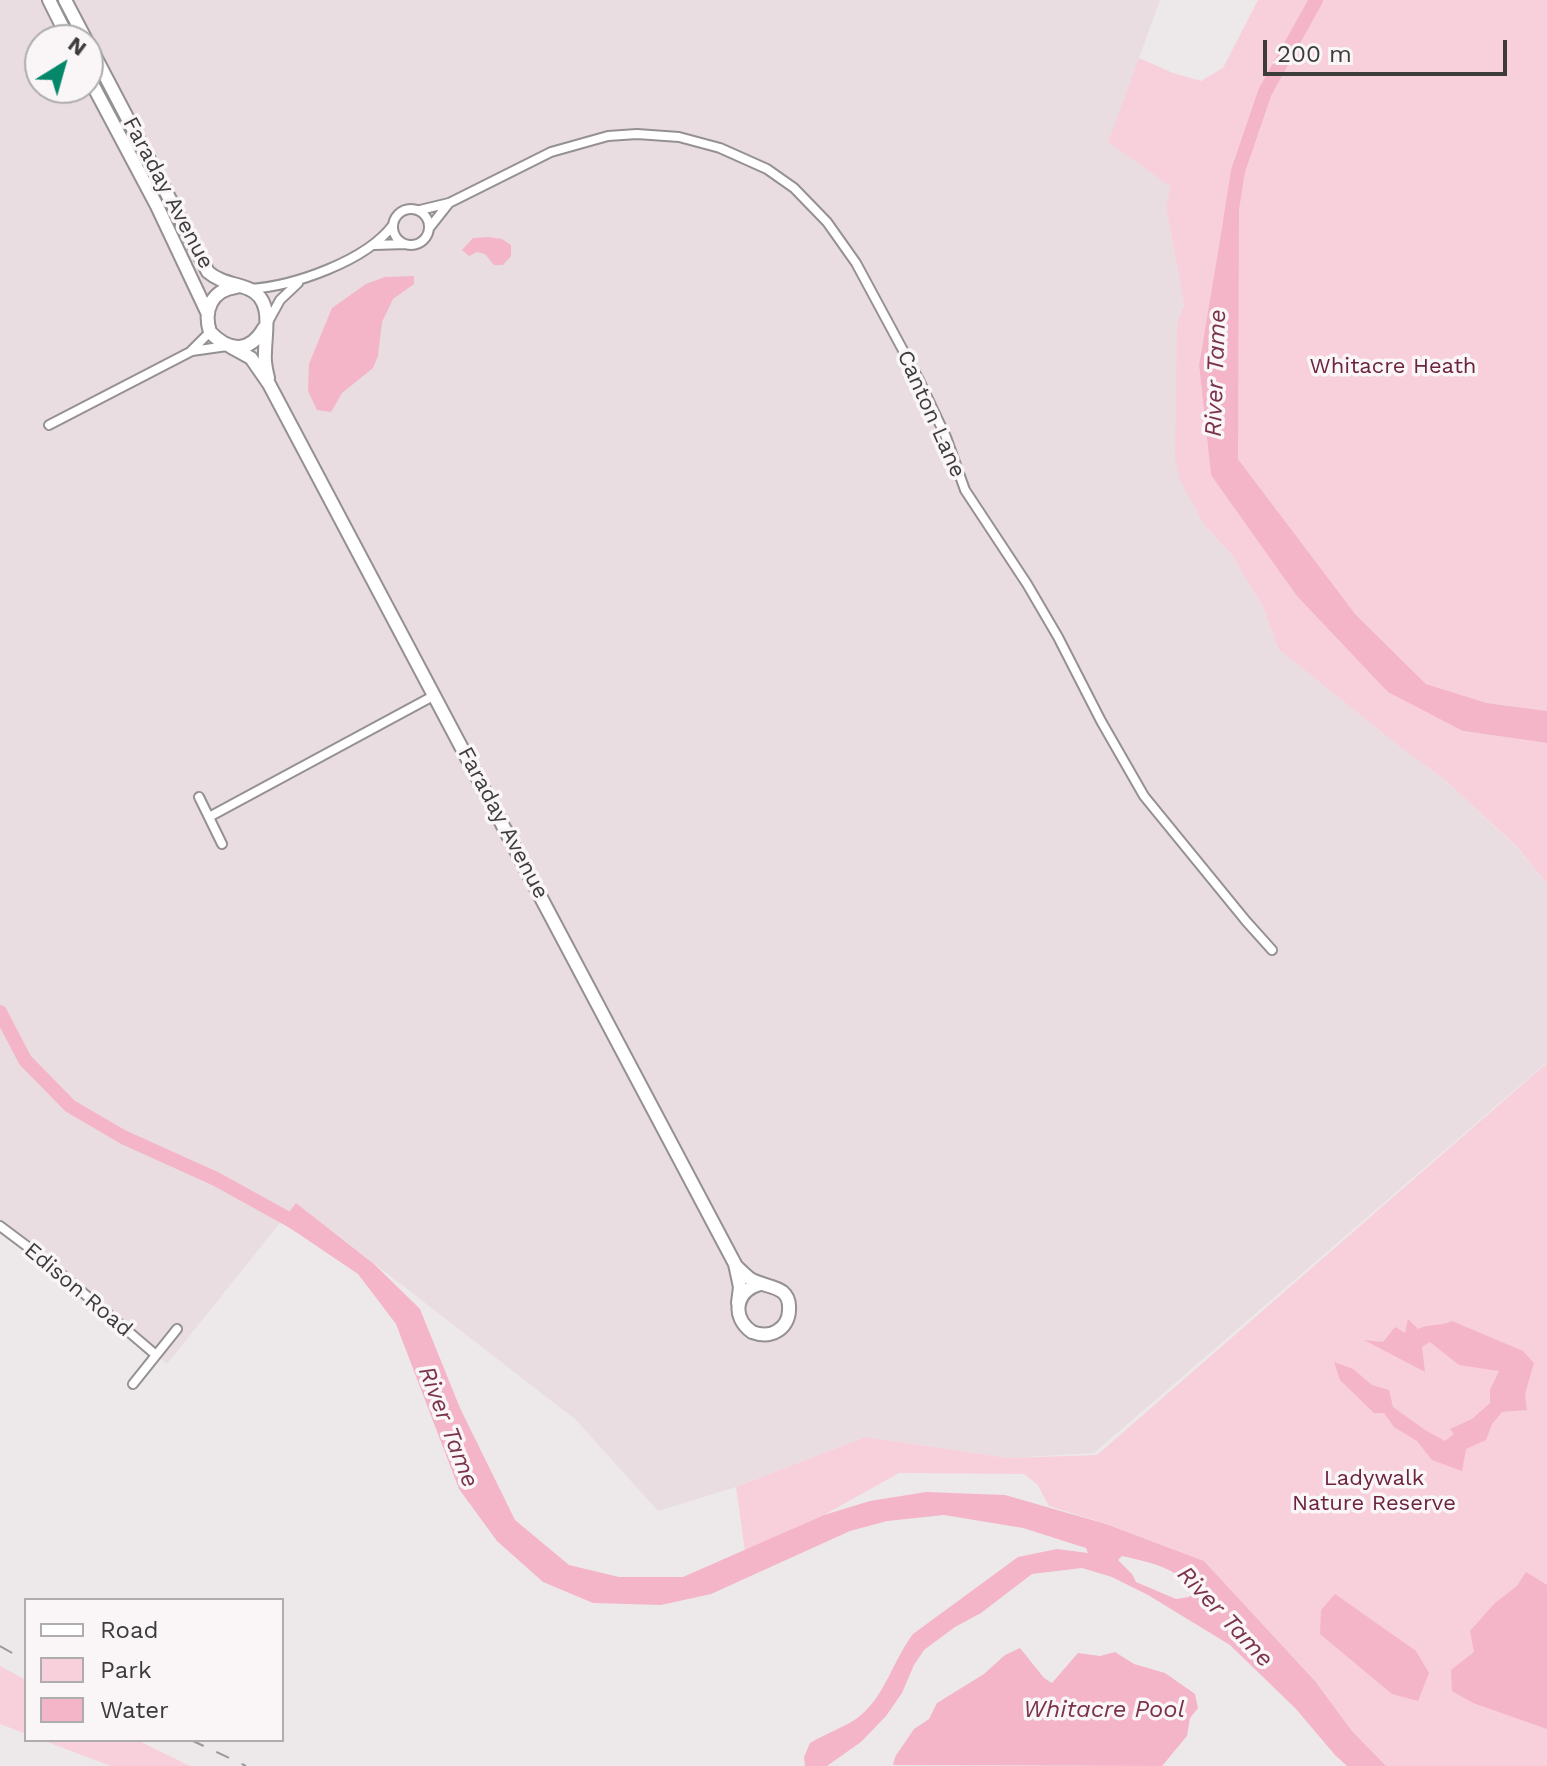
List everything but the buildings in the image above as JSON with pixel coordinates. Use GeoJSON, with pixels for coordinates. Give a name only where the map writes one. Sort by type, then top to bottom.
{"type":"FeatureCollection","features":[{"type":"Feature","properties":{"kind":"street"},"geometry":{"type":"LineString","coordinates":[[49,0],[61,24]]}},
{"type":"Feature","properties":{"kind":"street","name":"Faraday Avenue"},"geometry":{"type":"LineString","coordinates":[[65,0],[78,24]]}},
{"type":"Feature","properties":{"kind":"street","name":"Faraday Avenue"},"geometry":{"type":"LineString","coordinates":[[104,74],[208,272],[216,279],[244,288]]}},
{"type":"Feature","properties":{"kind":"street","name":"Faraday Avenue"},"geometry":{"type":"LineString","coordinates":[[103,104],[157,206],[207,312]]}},
{"type":"Feature","properties":{"kind":"street","name":"Canton Lane"},"geometry":{"type":"LineString","coordinates":[[420,210],[449,203],[551,152],[608,136],[637,134],[679,137],[742,156],[767,169],[813,205],[856,263],[919,380],[946,437],[965,490],[1027,584],[1144,796],[1272,950]]}},
{"type":"Feature","properties":{"kind":"street","name":"Canton Lane"},"geometry":{"type":"LineString","coordinates":[[430,227],[449,203]]}},
{"type":"Feature","properties":{"kind":"street"},"geometry":{"type":"LineString","coordinates":[[374,245],[419,244],[426,239],[429,219],[420,210],[409,208],[394,218],[396,237],[406,244]]}},
{"type":"Feature","properties":{"kind":"street"},"geometry":{"type":"LineString","coordinates":[[190,352],[245,346],[258,338],[280,300],[299,282],[374,245],[393,225]]}},
{"type":"Feature","properties":{"kind":"street"},"geometry":{"type":"LineString","coordinates":[[229,346],[210,332],[207,312],[215,295],[227,288],[299,282]]}},
{"type":"Feature","properties":{"kind":"street"},"geometry":{"type":"LineString","coordinates":[[244,288],[264,304],[267,323]]}},
{"type":"Feature","properties":{"kind":"street","name":"Faraday Avenue"},"geometry":{"type":"LineString","coordinates":[[267,323],[264,358],[269,384]]}},
{"type":"Feature","properties":{"kind":"street"},"geometry":{"type":"LineString","coordinates":[[49,425],[190,352],[210,332]]}},
{"type":"Feature","properties":{"kind":"street","name":"Faraday Avenue"},"geometry":{"type":"LineString","coordinates":[[229,346],[251,358],[269,384],[735,1264],[748,1278],[760,1284]]}},
{"type":"Feature","properties":{"kind":"street"},"geometry":{"type":"LineString","coordinates":[[209,817],[435,695]]}},
{"type":"Feature","properties":{"kind":"street"},"geometry":{"type":"LineString","coordinates":[[199,797],[222,844]]}},
{"type":"Feature","properties":{"kind":"street","name":"Edison Road"},"geometry":{"type":"LineString","coordinates":[[0,1226],[156,1355]]}},
{"type":"Feature","properties":{"kind":"street","name":"Faraday Avenue"},"geometry":{"type":"LineString","coordinates":[[735,1264],[740,1287],[738,1303]]}},
{"type":"Feature","properties":{"kind":"street"},"geometry":{"type":"LineString","coordinates":[[760,1284],[774,1285],[786,1296],[789,1314],[783,1327],[770,1334],[752,1332],[739,1317],[738,1303],[746,1290],[760,1284]]}},
{"type":"Feature","properties":{"kind":"street"},"geometry":{"type":"LineString","coordinates":[[133,1384],[177,1329]]}},
{"type":"Feature","properties":{"kind":"shaded area"},"geometry":{"type":"Polygon","coordinates":[[[0,0],[1160,0],[1109,142],[1172,187],[1166,206],[1184,305],[1177,323],[1205,526],[1231,554],[1264,609],[1278,649],[1445,780],[1518,849],[1547,884],[1547,1062],[1094,1453],[1009,1458],[865,1437],[736,1487],[658,1511],[576,1420],[296,1203],[167,1364],[41,1251],[0,1219],[0,0]]]}},
{"type":"Feature","properties":{"kind":"green space","name":"Whitacre Heath"},"geometry":{"type":"Polygon","coordinates":[[[1258,0],[1547,0],[1547,711],[1487,703],[1426,684],[1356,615],[1238,459],[1238,179],[1232,199],[1227,199],[1199,365],[1211,475],[1463,731],[1547,743],[1547,884],[1518,848],[1445,780],[1278,649],[1264,609],[1231,554],[1205,526],[1179,478],[1175,458],[1177,323],[1184,305],[1166,206],[1171,187],[1108,142],[1139,58],[1201,81],[1223,68],[1258,0]]]}},
{"type":"Feature","properties":{"kind":"green space","name":"Ladywalk Nature Reserve"},"geometry":{"type":"Polygon","coordinates":[[[1547,1063],[1547,1766],[1386,1766],[1352,1731],[1315,1681],[1204,1561],[1049,1506],[1037,1484],[1024,1474],[899,1473],[824,1515],[745,1551],[736,1487],[865,1437],[1009,1458],[1097,1455],[1547,1063]]]}},
{"type":"Feature","properties":{"kind":"green space"},"geometry":{"type":"Polygon","coordinates":[[[0,1666],[24,1679],[24,1733],[0,1724],[0,1666]]]}},
{"type":"Feature","properties":{"kind":"green space"},"geometry":{"type":"Polygon","coordinates":[[[47,1742],[141,1742],[190,1766],[111,1766],[47,1742]]]}},
{"type":"Feature","properties":{"kind":"water"},"geometry":{"type":"Polygon","coordinates":[[[1227,198],[1239,210],[1238,459],[1356,615],[1426,684],[1487,703],[1547,711],[1547,743],[1463,731],[1388,692],[1297,596],[1211,475],[1199,365],[1227,198]]]}},
{"type":"Feature","properties":{"kind":"water"},"geometry":{"type":"Polygon","coordinates":[[[473,238],[502,239],[511,245],[511,256],[503,265],[494,265],[485,254],[477,252],[469,256],[462,250],[473,238]]]}},
{"type":"Feature","properties":{"kind":"water"},"geometry":{"type":"Polygon","coordinates":[[[414,276],[414,284],[393,299],[382,322],[378,356],[373,368],[342,393],[331,412],[317,410],[308,391],[309,364],[332,308],[366,284],[385,277],[414,276]]]}},
{"type":"Feature","properties":{"kind":"water"},"geometry":{"type":"Polygon","coordinates":[[[296,1203],[374,1264],[420,1309],[460,1408],[515,1520],[569,1565],[619,1577],[683,1577],[824,1515],[870,1501],[926,1492],[1005,1495],[1106,1524],[1204,1561],[1315,1681],[1352,1731],[1386,1766],[1347,1766],[1296,1709],[1230,1645],[1148,1595],[1112,1577],[1082,1568],[1032,1574],[981,1613],[955,1627],[924,1650],[902,1693],[886,1716],[861,1742],[827,1766],[805,1766],[804,1757],[810,1743],[850,1723],[869,1707],[913,1634],[1018,1557],[1057,1549],[1088,1553],[1086,1548],[1023,1528],[944,1515],[887,1521],[850,1531],[711,1594],[661,1605],[593,1603],[543,1582],[497,1541],[459,1489],[396,1324],[358,1274],[281,1222],[296,1203]],[[1122,1556],[1118,1560],[1136,1582],[1176,1599],[1189,1597],[1193,1592],[1171,1571],[1122,1556]]]}},
{"type":"Feature","properties":{"kind":"water"},"geometry":{"type":"Polygon","coordinates":[[[1408,1319],[1418,1329],[1452,1321],[1523,1351],[1534,1363],[1525,1394],[1527,1410],[1502,1412],[1492,1424],[1486,1440],[1466,1449],[1462,1471],[1432,1460],[1417,1441],[1394,1427],[1384,1413],[1374,1413],[1340,1380],[1334,1362],[1353,1369],[1372,1385],[1389,1390],[1393,1407],[1445,1441],[1454,1434],[1450,1429],[1472,1419],[1490,1403],[1490,1390],[1499,1371],[1459,1365],[1430,1342],[1422,1347],[1425,1372],[1364,1340],[1383,1342],[1395,1327],[1405,1333],[1408,1319]]]}},
{"type":"Feature","properties":{"kind":"water"},"geometry":{"type":"Polygon","coordinates":[[[1526,1572],[1547,1585],[1547,1729],[1473,1703],[1452,1691],[1451,1670],[1474,1652],[1470,1631],[1495,1603],[1517,1586],[1526,1572]]]}},
{"type":"Feature","properties":{"kind":"water"},"geometry":{"type":"Polygon","coordinates":[[[1335,1594],[1416,1651],[1429,1673],[1418,1701],[1392,1694],[1320,1634],[1321,1610],[1335,1594]]]}},
{"type":"Feature","properties":{"kind":"water","name":"Whitacre Pool"},"geometry":{"type":"Polygon","coordinates":[[[1020,1648],[1044,1678],[1052,1683],[1078,1653],[1100,1656],[1115,1652],[1134,1664],[1165,1673],[1195,1694],[1198,1708],[1190,1718],[1187,1736],[1162,1766],[893,1765],[914,1729],[929,1719],[937,1703],[984,1674],[1005,1655],[1020,1648]]]}},
{"type":"Feature","properties":{"kind":"waterway","name":"River Tame"},"geometry":{"type":"LineString","coordinates":[[1230,222],[1238,171],[1265,92],[1316,0]]}},
{"type":"Feature","properties":{"kind":"waterway","name":"River Tame"},"geometry":{"type":"LineString","coordinates":[[0,1012],[25,1060],[70,1106],[123,1137],[216,1179],[301,1226]]}},
{"type":"Feature","properties":{"kind":"railway"},"geometry":{"type":"LineString","coordinates":[[0,1646],[24,1660]]}},
{"type":"Feature","properties":{"kind":"railway"},"geometry":{"type":"LineString","coordinates":[[195,1742],[246,1766]]}}]}
